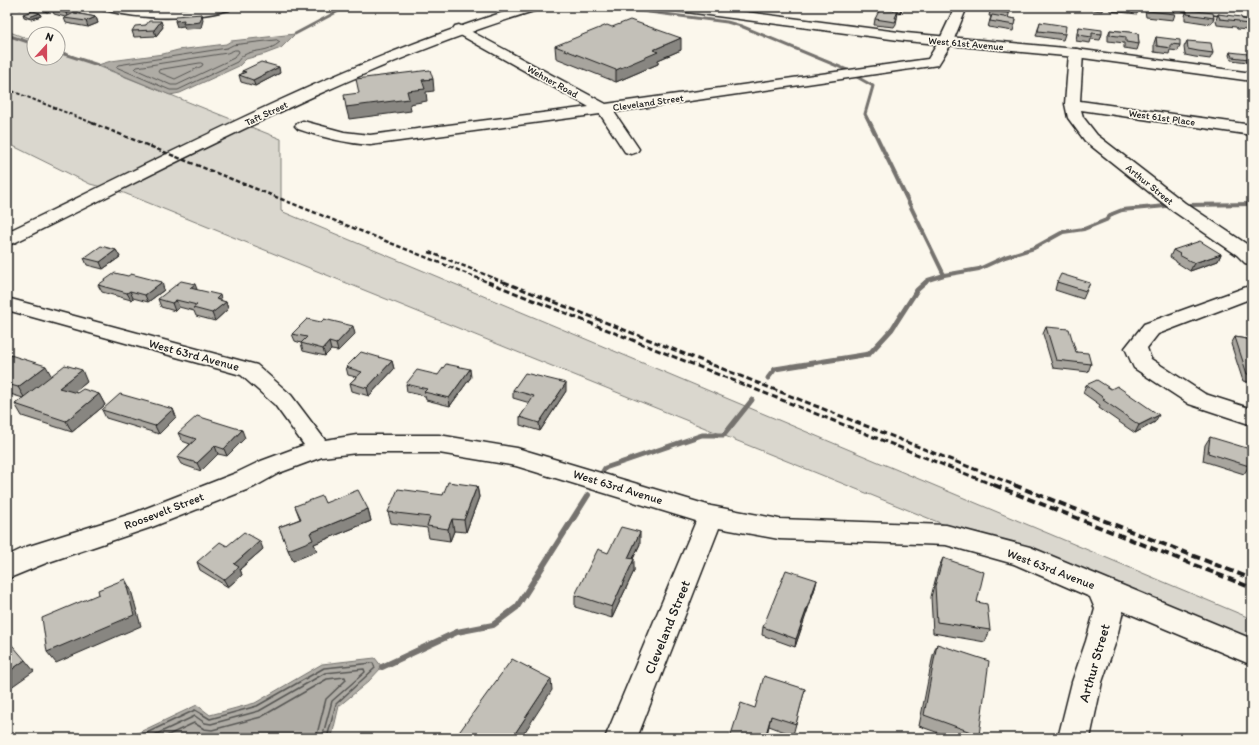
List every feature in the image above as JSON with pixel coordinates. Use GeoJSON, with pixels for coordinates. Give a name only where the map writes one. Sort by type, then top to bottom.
{"type":"FeatureCollection","features":[{"type":"Feature","properties":{"kind":"street"},"geometry":{"type":"LineString","coordinates":[[107,7],[153,13],[193,11],[225,7]]}},
{"type":"Feature","properties":{"kind":"street","name":"Taft Street"},"geometry":{"type":"LineString","coordinates":[[7,239],[266,113],[369,65],[459,29],[533,7]]}},
{"type":"Feature","properties":{"kind":"street","name":"West 61st Avenue"},"geometry":{"type":"LineString","coordinates":[[679,7],[946,41],[1076,53],[1252,77]]}},
{"type":"Feature","properties":{"kind":"street","name":"Cleveland Street"},"geometry":{"type":"LineString","coordinates":[[303,126],[336,136],[356,140],[370,140],[604,109],[933,62],[946,41],[961,7]]}},
{"type":"Feature","properties":{"kind":"street"},"geometry":{"type":"LineString","coordinates":[[1186,7],[1252,15]]}},
{"type":"Feature","properties":{"kind":"street","name":"Wehner Road"},"geometry":{"type":"LineString","coordinates":[[459,29],[604,109],[631,149]]}},
{"type":"Feature","properties":{"kind":"street"},"geometry":{"type":"LineString","coordinates":[[1072,104],[1076,53]]}},
{"type":"Feature","properties":{"kind":"street","name":"West 61st Place"},"geometry":{"type":"LineString","coordinates":[[1072,104],[1252,130]]}},
{"type":"Feature","properties":{"kind":"street","name":"Arthur Street"},"geometry":{"type":"LineString","coordinates":[[1072,104],[1076,118],[1091,138],[1179,207],[1248,255]]}},
{"type":"Feature","properties":{"kind":"street"},"geometry":{"type":"LineString","coordinates":[[1252,291],[1151,329],[1136,348],[1142,363],[1197,399],[1252,417]]}},
{"type":"Feature","properties":{"kind":"street","name":"West 63rd Avenue"},"geometry":{"type":"LineString","coordinates":[[7,304],[249,370],[283,400],[319,450],[357,444],[439,444],[517,457],[711,516],[779,529],[946,535],[1020,555],[1252,652]]}},
{"type":"Feature","properties":{"kind":"street","name":"Roosevelt Street"},"geometry":{"type":"LineString","coordinates":[[7,568],[36,555],[143,520],[245,480],[270,467],[319,450]]}},
{"type":"Feature","properties":{"kind":"street","name":"Cleveland Street"},"geometry":{"type":"LineString","coordinates":[[621,738],[648,676],[711,516]]}},
{"type":"Feature","properties":{"kind":"street","name":"Arthur Street"},"geometry":{"type":"LineString","coordinates":[[1074,738],[1087,682],[1101,641],[1109,609],[1101,588]]}},
{"type":"Feature","properties":{"kind":"shaded area"},"geometry":{"type":"Polygon","coordinates":[[[7,31],[26,38],[26,66],[66,66],[66,53],[281,139],[281,211],[1252,619],[1252,652],[1101,588],[124,193],[90,184],[7,143],[7,31]]]}},
{"type":"Feature","properties":{"kind":"water"},"geometry":{"type":"Polygon","coordinates":[[[295,34],[281,48],[246,59],[239,66],[180,93],[170,95],[98,65],[111,61],[163,54],[178,50],[226,44],[231,41],[295,34]]]}},
{"type":"Feature","properties":{"kind":"water"},"geometry":{"type":"Polygon","coordinates":[[[375,658],[382,667],[368,682],[339,706],[332,736],[330,738],[127,738],[197,705],[210,715],[255,703],[322,664],[375,658]]]}},
{"type":"Feature","properties":{"kind":"building"},"geometry":{"type":"Polygon","coordinates":[[[40,7],[51,7],[45,9],[40,7]]]}},
{"type":"Feature","properties":{"kind":"building"},"geometry":{"type":"Polygon","coordinates":[[[73,7],[78,9],[66,13],[52,8],[73,7]]]}},
{"type":"Feature","properties":{"kind":"building"},"geometry":{"type":"Polygon","coordinates":[[[991,7],[1011,7],[1009,13],[990,10],[991,7]]]}},
{"type":"Feature","properties":{"kind":"building"},"geometry":{"type":"Polygon","coordinates":[[[1125,7],[1139,7],[1139,9],[1125,7]]]}},
{"type":"Feature","properties":{"kind":"building"},"geometry":{"type":"Polygon","coordinates":[[[1147,7],[1174,9],[1175,14],[1148,11],[1147,7]]]}},
{"type":"Feature","properties":{"kind":"building"},"geometry":{"type":"Polygon","coordinates":[[[880,9],[898,11],[895,22],[875,19],[880,9]]]}},
{"type":"Feature","properties":{"kind":"building"},"geometry":{"type":"Polygon","coordinates":[[[1187,10],[1213,13],[1214,18],[1187,14],[1187,10]]]}},
{"type":"Feature","properties":{"kind":"building"},"geometry":{"type":"Polygon","coordinates":[[[33,11],[40,13],[29,17],[23,14],[33,11]]]}},
{"type":"Feature","properties":{"kind":"building"},"geometry":{"type":"Polygon","coordinates":[[[74,13],[96,17],[86,21],[64,18],[74,13]]]}},
{"type":"Feature","properties":{"kind":"building"},"geometry":{"type":"Polygon","coordinates":[[[202,14],[200,22],[183,24],[184,20],[175,21],[176,16],[202,14]]]}},
{"type":"Feature","properties":{"kind":"building"},"geometry":{"type":"Polygon","coordinates":[[[1218,14],[1241,17],[1242,19],[1248,20],[1249,24],[1240,23],[1239,21],[1220,19],[1218,14]]]}},
{"type":"Feature","properties":{"kind":"building"},"geometry":{"type":"Polygon","coordinates":[[[992,15],[1016,19],[1015,25],[990,21],[992,15]]]}},
{"type":"Feature","properties":{"kind":"building"},"geometry":{"type":"Polygon","coordinates":[[[630,20],[681,38],[653,50],[658,52],[616,70],[555,46],[607,25],[612,27],[630,20]]]}},
{"type":"Feature","properties":{"kind":"building"},"geometry":{"type":"Polygon","coordinates":[[[149,21],[161,21],[154,30],[132,31],[135,26],[146,25],[149,21]]]}},
{"type":"Feature","properties":{"kind":"building"},"geometry":{"type":"Polygon","coordinates":[[[1040,22],[1066,26],[1065,34],[1038,31],[1040,22]]]}},
{"type":"Feature","properties":{"kind":"building"},"geometry":{"type":"Polygon","coordinates":[[[1079,27],[1102,30],[1102,34],[1092,33],[1092,37],[1078,35],[1079,27]]]}},
{"type":"Feature","properties":{"kind":"building"},"geometry":{"type":"Polygon","coordinates":[[[1110,30],[1138,33],[1139,44],[1126,42],[1126,37],[1110,35],[1110,30]]]}},
{"type":"Feature","properties":{"kind":"building"},"geometry":{"type":"Polygon","coordinates":[[[1156,37],[1180,40],[1180,45],[1171,44],[1171,48],[1157,46],[1156,37]]]}},
{"type":"Feature","properties":{"kind":"building"},"geometry":{"type":"Polygon","coordinates":[[[1187,41],[1211,43],[1213,53],[1188,49],[1187,41]]]}},
{"type":"Feature","properties":{"kind":"building"},"geometry":{"type":"Polygon","coordinates":[[[1230,52],[1248,54],[1249,59],[1232,57],[1230,52]]]}},
{"type":"Feature","properties":{"kind":"building"},"geometry":{"type":"Polygon","coordinates":[[[261,62],[279,67],[253,80],[239,75],[246,72],[242,71],[261,62]]]}},
{"type":"Feature","properties":{"kind":"building"},"geometry":{"type":"Polygon","coordinates":[[[430,70],[433,79],[422,80],[425,89],[407,91],[409,99],[346,107],[344,95],[359,93],[356,79],[430,70]]]}},
{"type":"Feature","properties":{"kind":"building"},"geometry":{"type":"Polygon","coordinates":[[[1200,241],[1221,254],[1194,263],[1173,250],[1200,241]]]}},
{"type":"Feature","properties":{"kind":"building"},"geometry":{"type":"Polygon","coordinates":[[[101,246],[116,250],[100,262],[84,258],[101,246]]]}},
{"type":"Feature","properties":{"kind":"building"},"geometry":{"type":"Polygon","coordinates":[[[115,273],[128,276],[131,274],[162,282],[145,295],[130,291],[127,293],[98,285],[115,273]]]}},
{"type":"Feature","properties":{"kind":"building"},"geometry":{"type":"Polygon","coordinates":[[[1061,274],[1090,283],[1086,291],[1057,282],[1061,274]]]}},
{"type":"Feature","properties":{"kind":"building"},"geometry":{"type":"Polygon","coordinates":[[[181,281],[195,284],[190,288],[220,295],[216,299],[226,302],[212,313],[193,308],[197,305],[176,300],[172,303],[158,299],[181,281]]]}},
{"type":"Feature","properties":{"kind":"building"},"geometry":{"type":"Polygon","coordinates":[[[307,319],[321,322],[324,319],[353,326],[336,344],[329,342],[323,349],[301,343],[307,337],[292,334],[307,319]]]}},
{"type":"Feature","properties":{"kind":"building"},"geometry":{"type":"Polygon","coordinates":[[[1046,327],[1069,329],[1076,352],[1088,353],[1091,364],[1056,360],[1046,327]]]}},
{"type":"Feature","properties":{"kind":"building"},"geometry":{"type":"Polygon","coordinates":[[[1235,337],[1252,340],[1252,374],[1247,374],[1235,337]]]}},
{"type":"Feature","properties":{"kind":"building"},"geometry":{"type":"Polygon","coordinates":[[[361,352],[392,361],[367,388],[350,383],[362,372],[346,367],[361,352]]]}},
{"type":"Feature","properties":{"kind":"building"},"geometry":{"type":"Polygon","coordinates":[[[7,354],[46,366],[18,387],[7,384],[7,354]]]}},
{"type":"Feature","properties":{"kind":"building"},"geometry":{"type":"Polygon","coordinates":[[[446,364],[470,369],[449,398],[424,392],[427,389],[406,384],[417,370],[438,375],[446,364]]]}},
{"type":"Feature","properties":{"kind":"building"},"geometry":{"type":"Polygon","coordinates":[[[65,365],[82,370],[59,388],[77,393],[83,389],[99,394],[66,421],[15,404],[65,365]]]}},
{"type":"Feature","properties":{"kind":"building"},"geometry":{"type":"Polygon","coordinates":[[[525,373],[566,383],[539,423],[520,417],[534,396],[513,390],[525,373]]]}},
{"type":"Feature","properties":{"kind":"building"},"geometry":{"type":"Polygon","coordinates":[[[1097,380],[1111,389],[1117,386],[1159,415],[1139,425],[1103,400],[1105,399],[1086,385],[1097,380]]]}},
{"type":"Feature","properties":{"kind":"building"},"geometry":{"type":"Polygon","coordinates":[[[120,394],[173,409],[155,426],[102,410],[120,394]]]}},
{"type":"Feature","properties":{"kind":"building"},"geometry":{"type":"Polygon","coordinates":[[[197,416],[242,430],[224,449],[215,446],[197,463],[177,457],[196,439],[178,433],[197,416]]]}},
{"type":"Feature","properties":{"kind":"building"},"geometry":{"type":"Polygon","coordinates":[[[1210,437],[1250,449],[1249,466],[1208,453],[1210,437]]]}},
{"type":"Feature","properties":{"kind":"building"},"geometry":{"type":"Polygon","coordinates":[[[448,482],[477,486],[464,520],[452,519],[448,529],[427,526],[430,517],[388,512],[398,489],[443,495],[448,482]]]}},
{"type":"Feature","properties":{"kind":"building"},"geometry":{"type":"Polygon","coordinates":[[[358,490],[368,509],[310,533],[313,540],[288,550],[279,527],[301,519],[295,506],[322,496],[325,503],[358,490]]]}},
{"type":"Feature","properties":{"kind":"building"},"geometry":{"type":"Polygon","coordinates":[[[621,527],[640,532],[628,558],[634,559],[612,607],[575,595],[598,549],[608,553],[621,527]]]}},
{"type":"Feature","properties":{"kind":"building"},"geometry":{"type":"Polygon","coordinates":[[[244,532],[260,541],[234,564],[239,567],[224,580],[197,562],[220,542],[227,546],[244,532]]]}},
{"type":"Feature","properties":{"kind":"building"},"geometry":{"type":"Polygon","coordinates":[[[943,558],[984,572],[977,602],[987,604],[990,630],[937,622],[935,586],[943,558]]]}},
{"type":"Feature","properties":{"kind":"building"},"geometry":{"type":"Polygon","coordinates":[[[786,570],[817,580],[796,639],[763,627],[786,570]]]}},
{"type":"Feature","properties":{"kind":"building"},"geometry":{"type":"Polygon","coordinates":[[[125,579],[134,615],[47,652],[42,618],[99,594],[98,590],[125,579]]]}},
{"type":"Feature","properties":{"kind":"building"},"geometry":{"type":"Polygon","coordinates":[[[7,639],[25,660],[7,673],[7,639]]]}},
{"type":"Feature","properties":{"kind":"building"},"geometry":{"type":"Polygon","coordinates":[[[937,644],[989,661],[979,735],[924,715],[937,644]]]}},
{"type":"Feature","properties":{"kind":"building"},"geometry":{"type":"Polygon","coordinates":[[[512,659],[551,679],[512,738],[455,738],[512,659]]]}},
{"type":"Feature","properties":{"kind":"building"},"geometry":{"type":"Polygon","coordinates":[[[764,676],[805,689],[796,724],[771,716],[765,738],[730,738],[741,703],[755,708],[764,676]]]}},
{"type":"Feature","properties":{"kind":"waterway"},"geometry":{"type":"LineString","coordinates":[[295,34],[346,7]]}},
{"type":"Feature","properties":{"kind":"waterway"},"geometry":{"type":"LineString","coordinates":[[589,7],[641,11],[727,22],[741,26],[847,70]]}},
{"type":"Feature","properties":{"kind":"waterway"},"geometry":{"type":"LineString","coordinates":[[7,35],[26,41]]}},
{"type":"Feature","properties":{"kind":"waterway"},"geometry":{"type":"LineString","coordinates":[[66,55],[98,65]]}},
{"type":"Feature","properties":{"kind":"waterway"},"geometry":{"type":"LineString","coordinates":[[857,77],[873,86],[865,114],[870,124]]}},
{"type":"Feature","properties":{"kind":"waterway"},"geometry":{"type":"LineString","coordinates":[[870,123],[944,275]]}},
{"type":"Feature","properties":{"kind":"waterway"},"geometry":{"type":"LineString","coordinates":[[1187,205],[1252,204]]}},
{"type":"Feature","properties":{"kind":"waterway"},"geometry":{"type":"LineString","coordinates":[[944,275],[979,269],[1005,257],[1034,248],[1063,232],[1084,229],[1106,220],[1112,214],[1122,210],[1166,206]]}},
{"type":"Feature","properties":{"kind":"waterway"},"geometry":{"type":"LineString","coordinates":[[926,282],[944,275]]}},
{"type":"Feature","properties":{"kind":"waterway"},"geometry":{"type":"LineString","coordinates":[[768,378],[775,369],[869,354],[892,329],[917,290],[926,282]]}},
{"type":"Feature","properties":{"kind":"waterway"},"geometry":{"type":"LineString","coordinates":[[602,473],[605,468],[702,435],[724,435],[752,400]]}},
{"type":"Feature","properties":{"kind":"waterway"},"geometry":{"type":"LineString","coordinates":[[382,667],[457,632],[493,625],[517,607],[588,495]]}},
{"type":"Feature","properties":{"kind":"railway"},"geometry":{"type":"LineString","coordinates":[[7,89],[95,124]]}},
{"type":"Feature","properties":{"kind":"railway"},"geometry":{"type":"LineString","coordinates":[[92,123],[490,283]]}},
{"type":"Feature","properties":{"kind":"railway"},"geometry":{"type":"LineString","coordinates":[[429,252],[506,283]]}},
{"type":"Feature","properties":{"kind":"railway"},"geometry":{"type":"LineString","coordinates":[[488,282],[996,486]]}},
{"type":"Feature","properties":{"kind":"railway"},"geometry":{"type":"LineString","coordinates":[[504,282],[1017,486]]}},
{"type":"Feature","properties":{"kind":"railway"},"geometry":{"type":"LineString","coordinates":[[994,485],[1252,588]]}},
{"type":"Feature","properties":{"kind":"railway"},"geometry":{"type":"LineString","coordinates":[[1014,485],[1252,579]]}}]}
